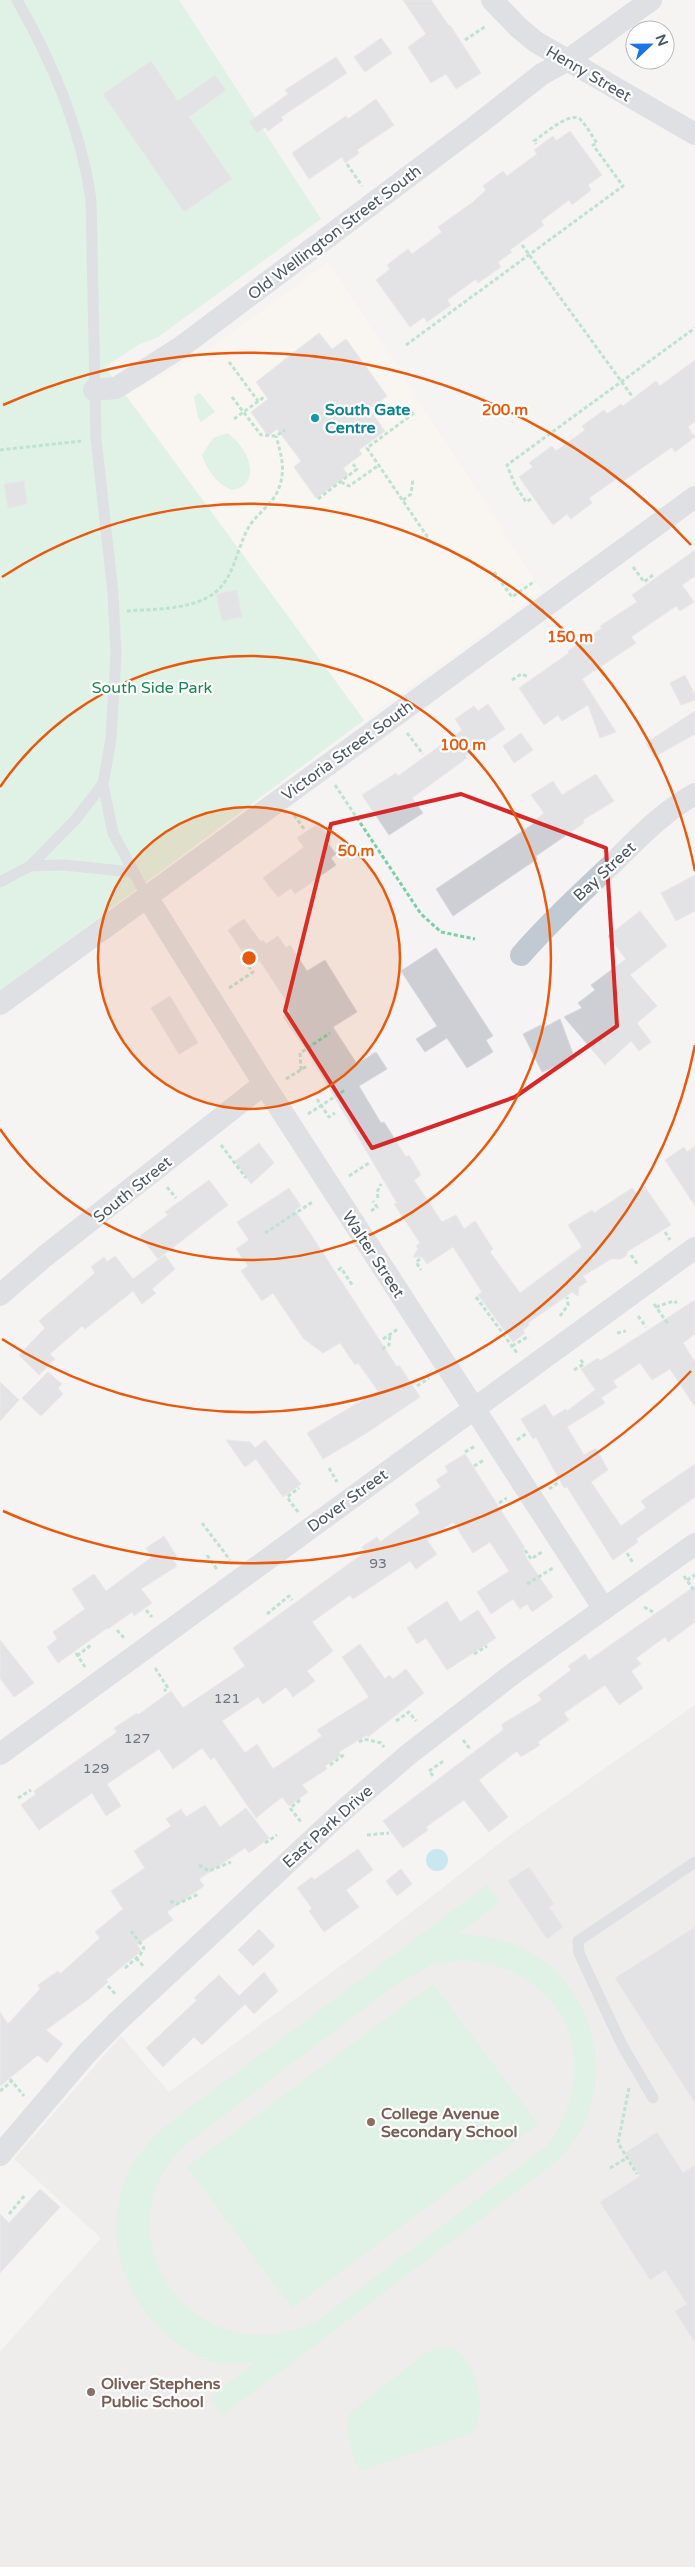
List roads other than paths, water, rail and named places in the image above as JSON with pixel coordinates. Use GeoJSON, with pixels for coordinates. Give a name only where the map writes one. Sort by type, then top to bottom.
{"type":"FeatureCollection","features":[{"type":"Feature","properties":{"kind":"street","name":"Henry Street"},"geometry":{"type":"LineString","coordinates":[[492,0],[519,28],[536,42],[695,134]]}},
{"type":"Feature","properties":{"kind":"street","name":"Old Wellington Street South"},"geometry":{"type":"LineString","coordinates":[[94,390],[116,388],[181,347],[476,126],[542,74],[568,60],[651,0]]}},
{"type":"Feature","properties":{"kind":"street","name":"Victoria Street South"},"geometry":{"type":"LineString","coordinates":[[0,1004],[695,497]]}},
{"type":"Feature","properties":{"kind":"street","name":"Bay Street"},"geometry":{"type":"LineString","coordinates":[[521,955],[548,924],[629,847],[695,794]]}},
{"type":"Feature","properties":{"kind":"street","name":"Walter Street"},"geometry":{"type":"LineString","coordinates":[[147,897],[272,1084],[473,1408],[604,1609]]}},
{"type":"Feature","properties":{"kind":"street","name":"South Street"},"geometry":{"type":"LineString","coordinates":[[0,1295],[44,1257],[208,1128],[272,1084]]}},
{"type":"Feature","properties":{"kind":"street","name":"Dover Street"},"geometry":{"type":"LineString","coordinates":[[0,1754],[695,1248]]}},
{"type":"Feature","properties":{"kind":"street","name":"East Park Drive"},"geometry":{"type":"LineString","coordinates":[[0,2155],[114,2024],[345,1809],[454,1718],[695,1544]]}},
{"type":"Feature","properties":{"kind":"lane"},"geometry":{"type":"LineString","coordinates":[[17,0],[53,70],[72,120],[87,171],[91,210],[96,439],[114,612],[115,685],[111,739],[103,784],[113,833],[132,872],[147,897]]}},
{"type":"Feature","properties":{"kind":"lane"},"geometry":{"type":"LineString","coordinates":[[0,882],[30,866],[76,820],[103,784]]}},
{"type":"Feature","properties":{"kind":"lane"},"geometry":{"type":"LineString","coordinates":[[30,866],[64,865],[132,872]]}},
{"type":"Feature","properties":{"kind":"lane"},"geometry":{"type":"LineString","coordinates":[[653,2098],[622,2045],[579,1953],[578,1941],[695,1862]]}},
{"type":"Feature","properties":{"kind":"water"},"geometry":{"type":"Polygon","coordinates":[[[437,1849],[445,1852],[448,1860],[445,1868],[437,1871],[429,1868],[426,1860],[429,1852],[437,1849]]]}},
{"type":"Feature","properties":{"kind":"place","name":"South Gate Centre"},"geometry":{"type":"Point","coordinates":[315,418]}},
{"type":"Feature","properties":{"kind":"place","name":"College Avenue Secondary School"},"geometry":{"type":"Point","coordinates":[371,2122]}},
{"type":"Feature","properties":{"kind":"place","name":"Oliver Stephens Public School"},"geometry":{"type":"Point","coordinates":[91,2392]}},
{"type":"Feature","properties":{"kind":"park label","name":"South Side Park"},"geometry":{"type":"Point","coordinates":[152,687]}}]}
